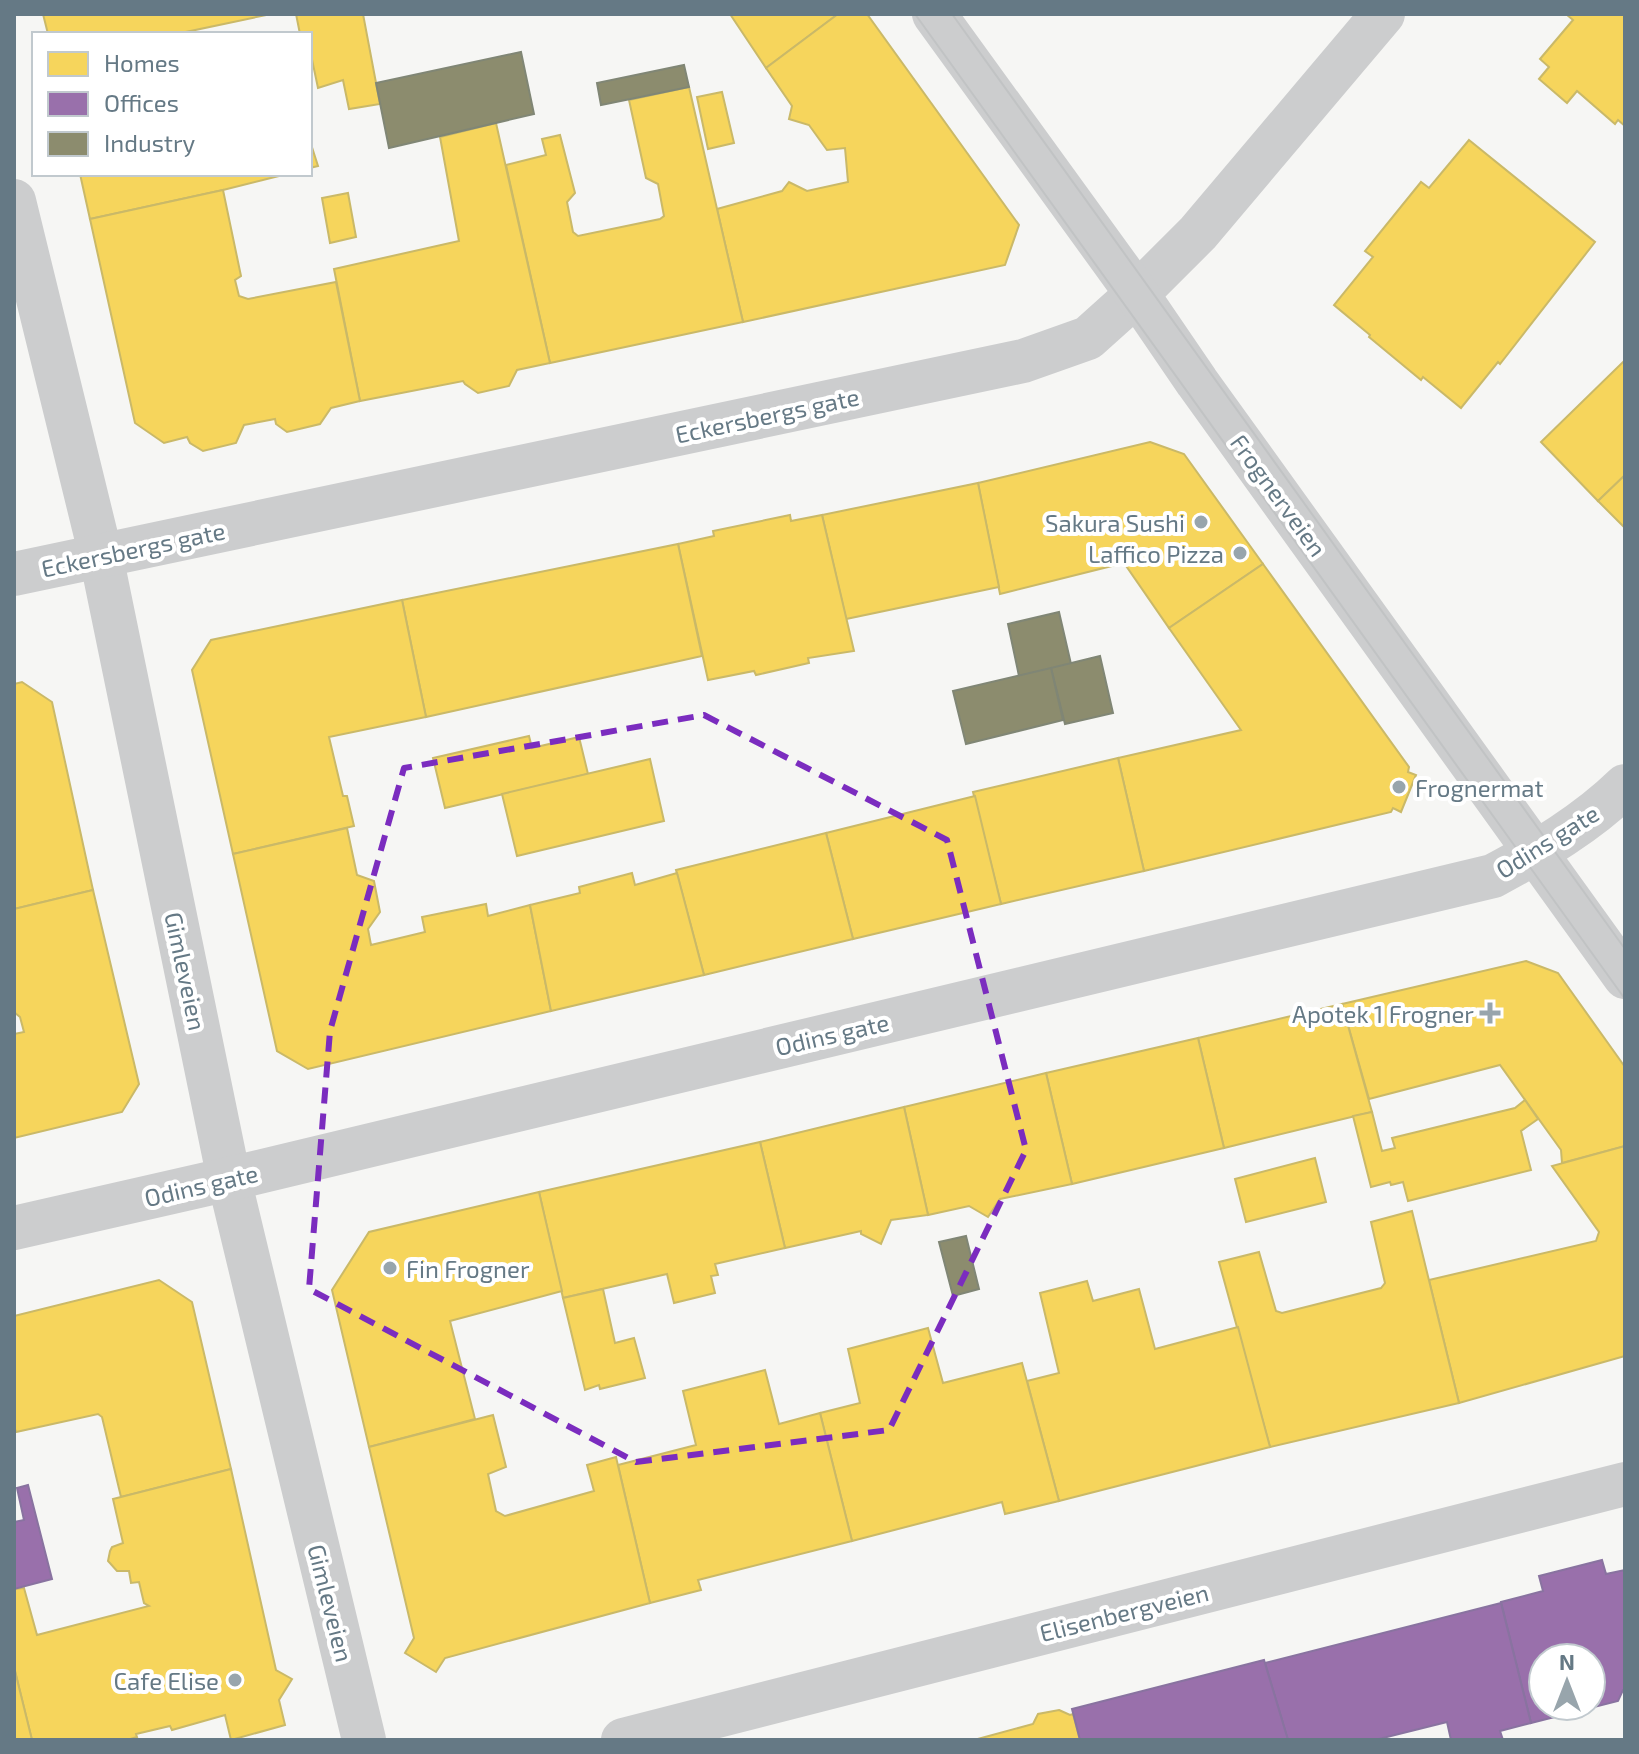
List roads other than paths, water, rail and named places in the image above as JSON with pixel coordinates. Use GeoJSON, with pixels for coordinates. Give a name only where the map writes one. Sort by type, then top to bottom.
{"type":"FeatureCollection","features":[{"type":"Feature","properties":{"kind":"street","name":"Frognerveien"},"geometry":{"type":"LineString","coordinates":[[934,14],[1625,977]]}},
{"type":"Feature","properties":{"kind":"street","name":"Eckersbergs gate"},"geometry":{"type":"LineString","coordinates":[[14,574],[1023,361],[1088,338],[1198,233],[1383,14]]}},
{"type":"Feature","properties":{"kind":"street","name":"Gimleveien"},"geometry":{"type":"LineString","coordinates":[[14,201],[101,556],[229,1179],[364,1740]]}},
{"type":"Feature","properties":{"kind":"street","name":"Odins gate"},"geometry":{"type":"LineString","coordinates":[[14,1228],[1493,876],[1536,853],[1607,804],[1625,786]]}},
{"type":"Feature","properties":{"kind":"street","name":"Elisenbergveien"},"geometry":{"type":"LineString","coordinates":[[623,1740],[1625,1484]]}},
{"type":"Feature","properties":{"kind":"tram line"},"geometry":{"type":"LineString","coordinates":[[915,14],[1625,999]]}},
{"type":"Feature","properties":{"kind":"tram line"},"geometry":{"type":"LineString","coordinates":[[952,14],[1625,949]]}},
{"type":"Feature","properties":{"kind":"place","name":"Sakura Sushi"},"geometry":{"type":"Point","coordinates":[1201,522]}},
{"type":"Feature","properties":{"kind":"place","name":"Laffico Pizza"},"geometry":{"type":"Point","coordinates":[1240,553]}},
{"type":"Feature","properties":{"kind":"place","name":"Frognermat"},"geometry":{"type":"Point","coordinates":[1399,787]}},
{"type":"Feature","properties":{"kind":"place","name":"Apotek 1 Frogner"},"geometry":{"type":"Point","coordinates":[1490,1013]}},
{"type":"Feature","properties":{"kind":"place","name":"Fin Frogner"},"geometry":{"type":"Point","coordinates":[390,1268]}},
{"type":"Feature","properties":{"kind":"place","name":"Cafe Elise"},"geometry":{"type":"Point","coordinates":[235,1680]}}]}
